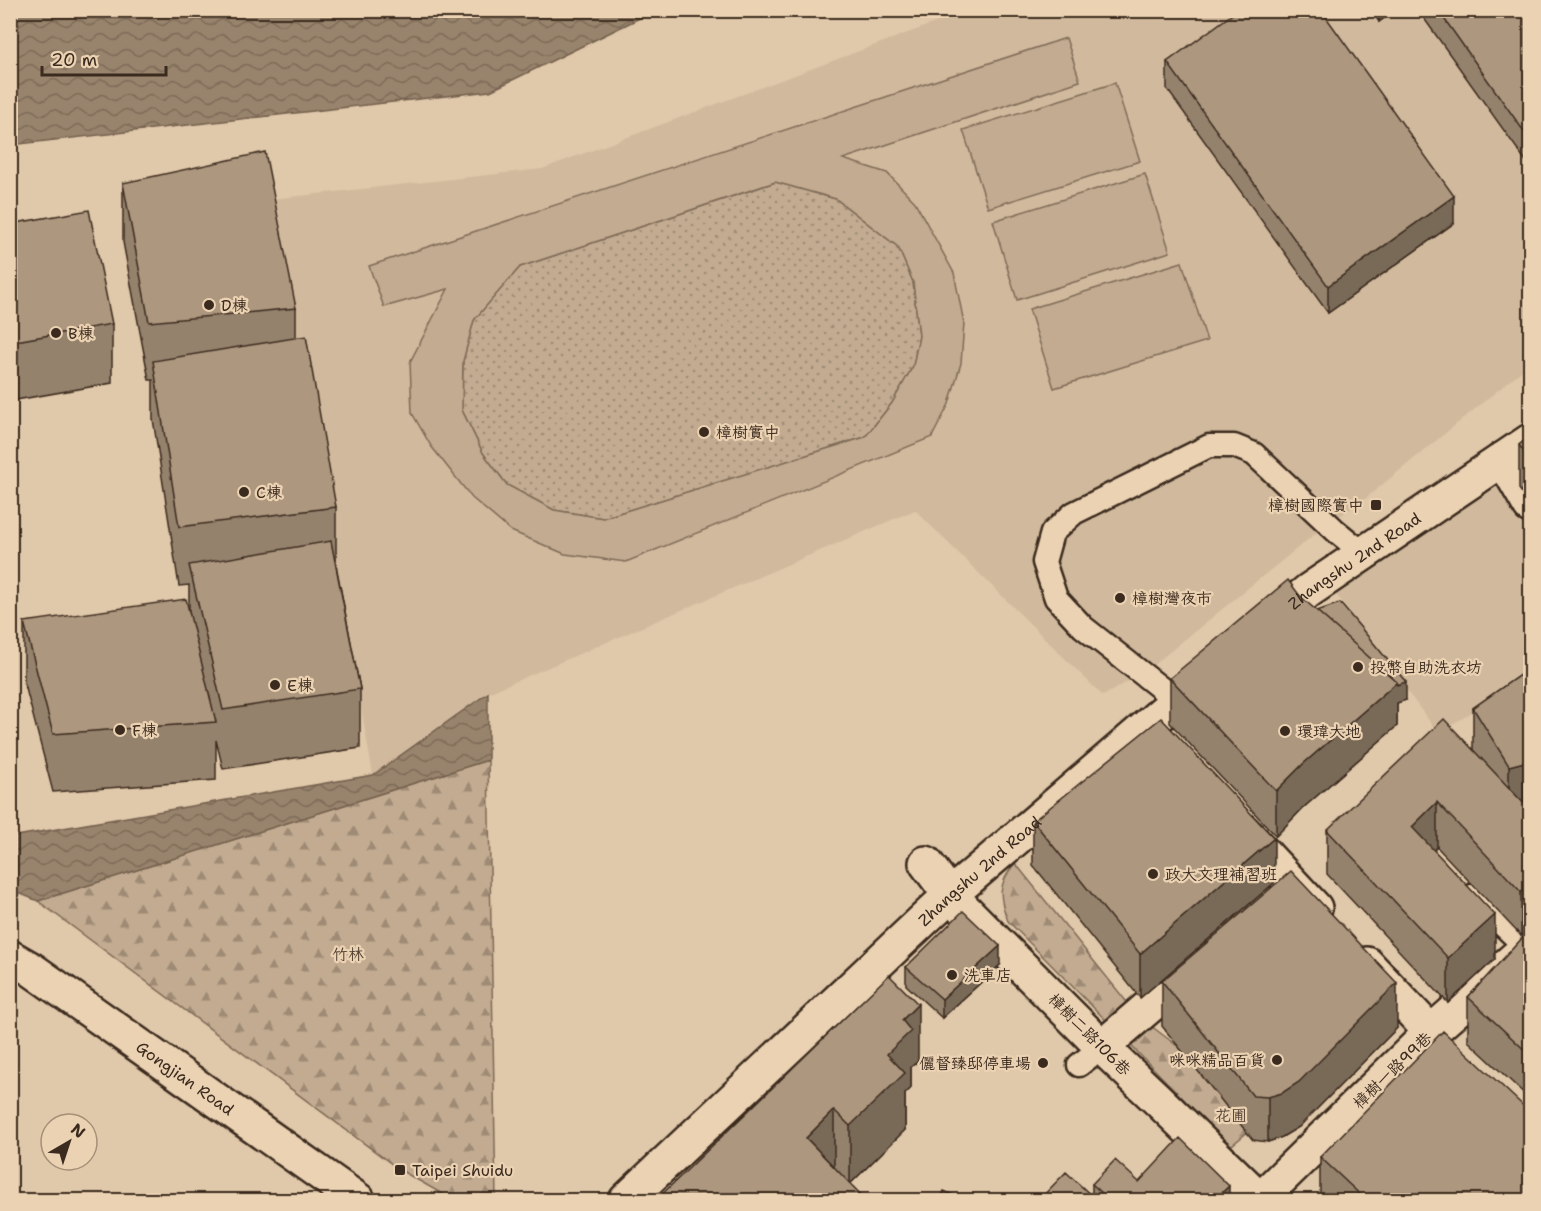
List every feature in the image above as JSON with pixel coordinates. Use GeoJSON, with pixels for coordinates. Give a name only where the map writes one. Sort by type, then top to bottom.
{"type":"FeatureCollection","features":[{"type":"Feature","properties":{"kind":"street","name":"Zhangshu 2nd Road"},"geometry":{"type":"LineString","coordinates":[[626,1200],[950,895],[1153,737],[1177,700],[1308,591],[1530,441]]}},
{"type":"Feature","properties":{"kind":"street"},"geometry":{"type":"LineString","coordinates":[[1503,459],[1530,506]]}},
{"type":"Feature","properties":{"kind":"street"},"geometry":{"type":"LineString","coordinates":[[1227,814],[1283,892],[1339,934],[1456,1056]]}},
{"type":"Feature","properties":{"kind":"street","name":"樟樹二路106巷"},"geometry":{"type":"LineString","coordinates":[[926,863],[950,895],[1090,1056],[1158,1100],[1260,1200]]}},
{"type":"Feature","properties":{"kind":"street"},"geometry":{"type":"LineString","coordinates":[[1090,1056],[1220,946]]}},
{"type":"Feature","properties":{"kind":"street","name":"樟樹一路99巷"},"geometry":{"type":"LineString","coordinates":[[1260,1200],[1431,1032],[1529,949]]}},
{"type":"Feature","properties":{"kind":"street","name":"Gongjian Road"},"geometry":{"type":"LineString","coordinates":[[10,957],[31,969],[358,1200]]}},
{"type":"Feature","properties":{"kind":"lane"},"geometry":{"type":"LineString","coordinates":[[1177,700],[1083,627],[1056,598],[1044,562],[1052,533],[1074,513],[1209,446],[1234,446],[1254,454],[1336,531],[1364,553]]}},
{"type":"Feature","properties":{"kind":"lane"},"geometry":{"type":"LineString","coordinates":[[1458,883],[1529,949]]}},
{"type":"Feature","properties":{"kind":"shaded area","name":"樟樹實中"},"geometry":{"type":"Polygon","coordinates":[[[967,11],[1530,11],[1530,364],[1361,502],[1326,525],[1146,671],[1103,696],[915,510],[488,693],[373,775],[272,199],[542,169],[967,11]]]}},
{"type":"Feature","properties":{"kind":"shaded area"},"geometry":{"type":"Polygon","coordinates":[[[1530,462],[1530,677],[1438,733],[1336,594],[1530,462]]]}},
{"type":"Feature","properties":{"kind":"green space"},"geometry":{"type":"Polygon","coordinates":[[[1066,38],[1080,81],[843,159],[887,173],[915,202],[954,273],[964,323],[961,363],[949,404],[932,437],[626,562],[565,554],[511,531],[472,498],[431,446],[412,413],[410,362],[448,289],[384,307],[369,266],[1066,38]],[[775,182],[520,267],[474,320],[463,361],[462,410],[483,453],[507,485],[554,510],[603,518],[865,437],[892,403],[913,366],[919,336],[913,282],[898,247],[836,199],[775,182]]]}},
{"type":"Feature","properties":{"kind":"green space"},"geometry":{"type":"Polygon","coordinates":[[[1115,83],[1140,161],[988,208],[963,130],[1115,83]]]}},
{"type":"Feature","properties":{"kind":"green space"},"geometry":{"type":"Polygon","coordinates":[[[1145,174],[1170,252],[1017,300],[993,221],[1145,174]]]}},
{"type":"Feature","properties":{"kind":"green space"},"geometry":{"type":"Polygon","coordinates":[[[776,182],[836,199],[898,247],[913,282],[919,336],[913,366],[892,403],[865,437],[603,518],[554,510],[507,485],[483,453],[462,410],[463,361],[474,320],[520,267],[776,182]]]}},
{"type":"Feature","properties":{"kind":"green space"},"geometry":{"type":"Polygon","coordinates":[[[1182,262],[1207,341],[1054,388],[1029,309],[1182,262]]]}},
{"type":"Feature","properties":{"kind":"green space","name":"竹林"},"geometry":{"type":"Polygon","coordinates":[[[488,760],[496,1200],[453,1200],[400,1170],[38,901],[488,760]]]}},
{"type":"Feature","properties":{"kind":"green space","name":"花圃"},"geometry":{"type":"Polygon","coordinates":[[[1015,863],[1138,1016],[1268,1115],[1232,1145],[1219,1135],[1008,921],[1002,904],[1001,890],[1005,877],[1015,863]]]}},
{"type":"Feature","properties":{"kind":"water"},"geometry":{"type":"Polygon","coordinates":[[[10,11],[654,11],[490,91],[11,145],[10,11]]]}},
{"type":"Feature","properties":{"kind":"water"},"geometry":{"type":"Polygon","coordinates":[[[488,693],[488,760],[38,901],[11,890],[11,837],[373,775],[488,693]]]}},
{"type":"Feature","properties":{"kind":"building"},"geometry":{"type":"Polygon","coordinates":[[[1238,10],[1321,10],[1454,196],[1328,286],[1167,62],[1238,10]]]}},
{"type":"Feature","properties":{"kind":"building"},"geometry":{"type":"Polygon","coordinates":[[[1438,10],[1530,10],[1530,140],[1438,10]]]}},
{"type":"Feature","properties":{"kind":"building"},"geometry":{"type":"Polygon","coordinates":[[[265,152],[296,308],[149,322],[123,183],[265,152]]]}},
{"type":"Feature","properties":{"kind":"building"},"geometry":{"type":"Polygon","coordinates":[[[89,210],[112,324],[10,342],[10,224],[89,210]]]}},
{"type":"Feature","properties":{"kind":"building","name":"C棟"},"geometry":{"type":"Polygon","coordinates":[[[306,336],[336,507],[179,527],[153,361],[306,336]]]}},
{"type":"Feature","properties":{"kind":"building"},"geometry":{"type":"Polygon","coordinates":[[[1530,436],[1530,460],[1519,445],[1530,436]]]}},
{"type":"Feature","properties":{"kind":"building"},"geometry":{"type":"Polygon","coordinates":[[[331,541],[360,689],[223,710],[189,565],[331,541]]]}},
{"type":"Feature","properties":{"kind":"building","name":"環瑋大地"},"geometry":{"type":"Polygon","coordinates":[[[1288,580],[1300,596],[1397,682],[1303,764],[1276,791],[1170,678],[1288,580]]]}},
{"type":"Feature","properties":{"kind":"building"},"geometry":{"type":"Polygon","coordinates":[[[186,599],[216,722],[53,734],[24,622],[186,599]]]}},
{"type":"Feature","properties":{"kind":"building"},"geometry":{"type":"Polygon","coordinates":[[[1340,603],[1406,682],[1397,685],[1397,682],[1317,611],[1340,603]]]}},
{"type":"Feature","properties":{"kind":"building"},"geometry":{"type":"Polygon","coordinates":[[[1530,668],[1530,771],[1524,762],[1509,766],[1473,708],[1530,668]]]}},
{"type":"Feature","properties":{"kind":"building","name":"政大文理補習班"},"geometry":{"type":"Polygon","coordinates":[[[1161,718],[1274,838],[1140,954],[1033,821],[1161,718]]]}},
{"type":"Feature","properties":{"kind":"building"},"geometry":{"type":"Polygon","coordinates":[[[1444,719],[1530,810],[1530,883],[1521,892],[1437,802],[1412,827],[1495,915],[1448,958],[1327,830],[1444,719]]]}},
{"type":"Feature","properties":{"kind":"building","name":"咪咪精品百貨"},"geometry":{"type":"Polygon","coordinates":[[[1291,871],[1397,983],[1299,1082],[1282,1093],[1268,1097],[1253,1096],[1162,981],[1291,871]]]}},
{"type":"Feature","properties":{"kind":"building","name":"洗車店"},"geometry":{"type":"Polygon","coordinates":[[[963,911],[1000,946],[942,999],[906,967],[963,911]]]}},
{"type":"Feature","properties":{"kind":"building"},"geometry":{"type":"Polygon","coordinates":[[[1526,934],[1530,939],[1530,1055],[1468,997],[1526,934]]]}},
{"type":"Feature","properties":{"kind":"building"},"geometry":{"type":"Polygon","coordinates":[[[889,975],[918,1004],[902,1020],[911,1031],[887,1054],[905,1073],[850,1126],[834,1110],[806,1138],[866,1200],[656,1200],[889,975]]]}},
{"type":"Feature","properties":{"kind":"building"},"geometry":{"type":"Polygon","coordinates":[[[1443,1031],[1530,1112],[1530,1200],[1366,1200],[1320,1157],[1443,1031]]]}},
{"type":"Feature","properties":{"kind":"building"},"geometry":{"type":"Polygon","coordinates":[[[1180,1138],[1229,1186],[1214,1200],[1110,1200],[1092,1184],[1115,1160],[1139,1182],[1180,1138]]]}},
{"type":"Feature","properties":{"kind":"building"},"geometry":{"type":"Polygon","coordinates":[[[1066,1172],[1096,1200],[1039,1200],[1066,1172]]]}},
{"type":"Feature","properties":{"kind":"building"},"geometry":{"type":"Polygon","coordinates":[[[944,1191],[964,1200],[940,1200],[944,1191]]]}},
{"type":"Feature","properties":{"kind":"place","name":"D棟"},"geometry":{"type":"Point","coordinates":[209,305]}},
{"type":"Feature","properties":{"kind":"place","name":"B棟"},"geometry":{"type":"Point","coordinates":[56,333]}},
{"type":"Feature","properties":{"kind":"place","name":"樟樹實中"},"geometry":{"type":"Point","coordinates":[704,432]}},
{"type":"Feature","properties":{"kind":"place","name":"C棟"},"geometry":{"type":"Point","coordinates":[244,492]}},
{"type":"Feature","properties":{"kind":"place","name":"樟樹國際實中"},"geometry":{"type":"Point","coordinates":[1376,505]}},
{"type":"Feature","properties":{"kind":"place","name":"樟樹灣夜市"},"geometry":{"type":"Point","coordinates":[1120,598]}},
{"type":"Feature","properties":{"kind":"place","name":"投幣自助洗衣坊"},"geometry":{"type":"Point","coordinates":[1358,667]}},
{"type":"Feature","properties":{"kind":"place","name":"E棟"},"geometry":{"type":"Point","coordinates":[275,685]}},
{"type":"Feature","properties":{"kind":"place","name":"F棟"},"geometry":{"type":"Point","coordinates":[120,730]}},
{"type":"Feature","properties":{"kind":"place","name":"環瑋大地"},"geometry":{"type":"Point","coordinates":[1285,731]}},
{"type":"Feature","properties":{"kind":"place","name":"政大文理補習班"},"geometry":{"type":"Point","coordinates":[1153,874]}},
{"type":"Feature","properties":{"kind":"place","name":"洗車店"},"geometry":{"type":"Point","coordinates":[952,975]}},
{"type":"Feature","properties":{"kind":"place","name":"咪咪精品百貨"},"geometry":{"type":"Point","coordinates":[1277,1060]}},
{"type":"Feature","properties":{"kind":"place","name":"儷督臻邸停車場"},"geometry":{"type":"Point","coordinates":[1043,1063]}},
{"type":"Feature","properties":{"kind":"place","name":"Taipei Shuidu"},"geometry":{"type":"Point","coordinates":[400,1170]}}]}
